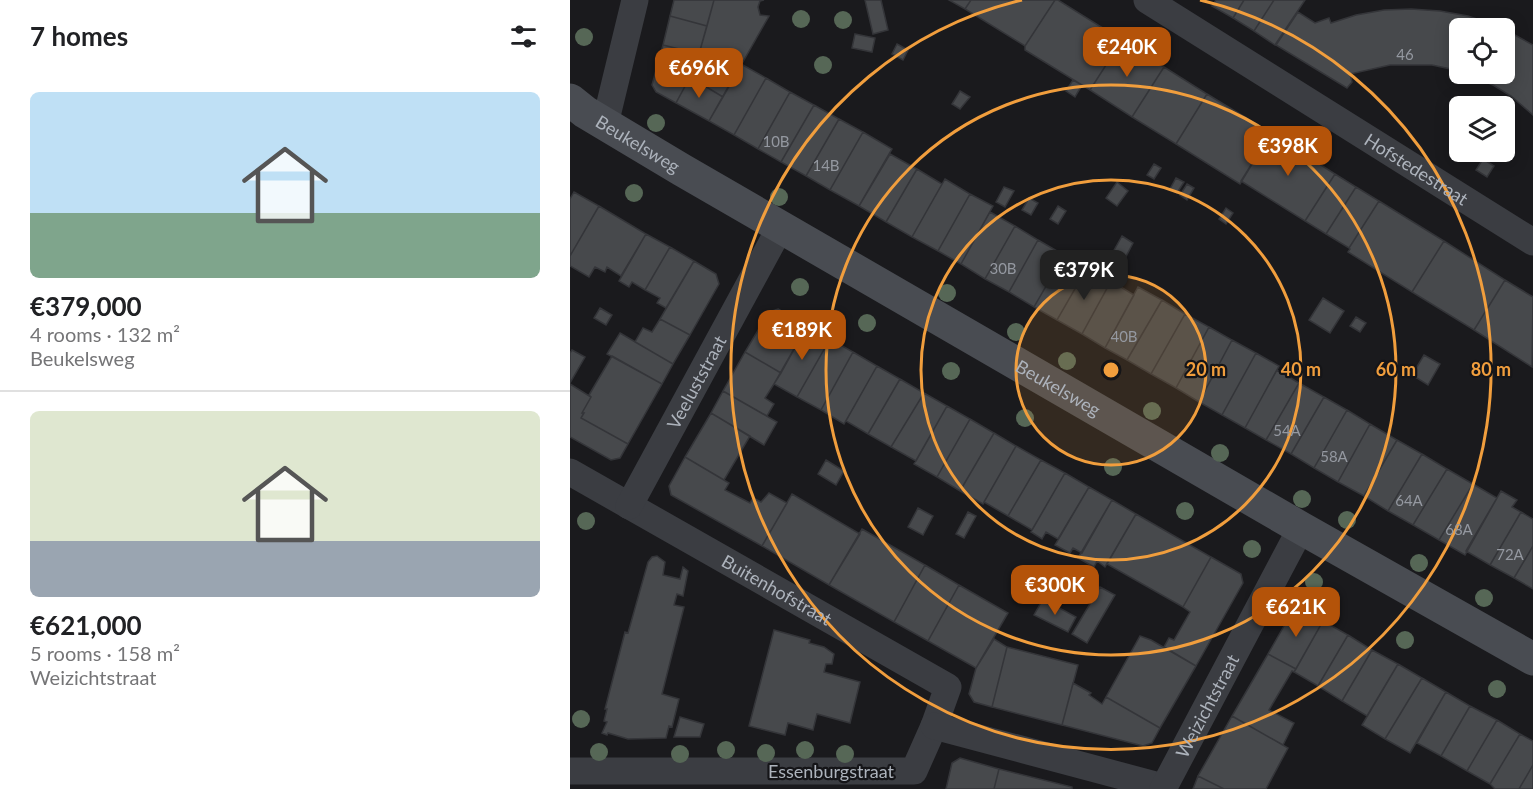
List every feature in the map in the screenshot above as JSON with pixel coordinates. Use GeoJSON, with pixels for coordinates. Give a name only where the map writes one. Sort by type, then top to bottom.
{"type":"FeatureCollection","features":[{"type":"Feature","properties":{"kind":"main road","name":"Beukelsweg"},"geometry":{"type":"LineString","coordinates":[[583,111],[1301,528],[1533,659]]}},
{"type":"Feature","properties":{"kind":"street"},"geometry":{"type":"LineString","coordinates":[[583,111],[635,0]]}},
{"type":"Feature","properties":{"kind":"street","name":"Hofstedestraat"},"geometry":{"type":"LineString","coordinates":[[1147,0],[1533,242]]}},
{"type":"Feature","properties":{"kind":"street","name":"Veeluststraat"},"geometry":{"type":"LineString","coordinates":[[628,506],[781,226]]}},
{"type":"Feature","properties":{"kind":"street","name":"Buitenhofstraat"},"geometry":{"type":"LineString","coordinates":[[570,472],[948,687],[934,726]]}},
{"type":"Feature","properties":{"kind":"street","name":"Weizichtstraat"},"geometry":{"type":"LineString","coordinates":[[1163,788],[1301,528]]}},
{"type":"Feature","properties":{"kind":"street"},"geometry":{"type":"LineString","coordinates":[[934,726],[1163,788]]}},
{"type":"Feature","properties":{"kind":"street","name":"Essenburgstraat"},"geometry":{"type":"LineString","coordinates":[[570,771],[914,771],[934,726]]}},
{"type":"Feature","properties":{"kind":"building"},"geometry":{"type":"Polygon","coordinates":[[[674,0],[714,0],[707,26],[670,16],[674,0]]]}},
{"type":"Feature","properties":{"kind":"building"},"geometry":{"type":"Polygon","coordinates":[[[714,0],[764,0],[760,1],[758,7],[760,15],[769,16],[723,97],[685,74],[691,52],[699,54],[714,0]]]}},
{"type":"Feature","properties":{"kind":"building"},"geometry":{"type":"Polygon","coordinates":[[[865,0],[881,0],[888,30],[873,34],[865,0]]]}},
{"type":"Feature","properties":{"kind":"building"},"geometry":{"type":"Polygon","coordinates":[[[949,0],[971,0],[965,9],[949,0]]]}},
{"type":"Feature","properties":{"kind":"building"},"geometry":{"type":"Polygon","coordinates":[[[971,0],[1055,0],[1025,46],[965,9],[971,0]]]}},
{"type":"Feature","properties":{"kind":"building"},"geometry":{"type":"Polygon","coordinates":[[[1055,0],[1122,40],[1090,90],[1025,50],[1025,46],[1055,0]]]}},
{"type":"Feature","properties":{"kind":"building"},"geometry":{"type":"Polygon","coordinates":[[[1216,0],[1244,0],[1233,18],[1212,6],[1216,0]]]}},
{"type":"Feature","properties":{"kind":"building"},"geometry":{"type":"Polygon","coordinates":[[[1244,0],[1274,0],[1254,31],[1233,18],[1244,0]]]}},
{"type":"Feature","properties":{"kind":"building"},"geometry":{"type":"Polygon","coordinates":[[[1274,0],[1305,0],[1275,45],[1254,31],[1274,0]]]}},
{"type":"Feature","properties":{"kind":"building"},"geometry":{"type":"Polygon","coordinates":[[[1384,10],[1440,11],[1474,18],[1449,18],[1449,69],[1432,65],[1390,65],[1350,74],[1352,82],[1347,88],[1276,45],[1298,12],[1315,23],[1329,18],[1331,23],[1356,15],[1384,10]]]}},
{"type":"Feature","properties":{"kind":"building"},"geometry":{"type":"Polygon","coordinates":[[[670,16],[707,26],[699,54],[663,45],[670,16]]]}},
{"type":"Feature","properties":{"kind":"building"},"geometry":{"type":"Polygon","coordinates":[[[855,34],[875,38],[872,52],[852,48],[855,34]]]}},
{"type":"Feature","properties":{"kind":"building"},"geometry":{"type":"Polygon","coordinates":[[[1515,35],[1533,45],[1533,115],[1515,99],[1515,96],[1491,84],[1515,84],[1515,35]]]}},
{"type":"Feature","properties":{"kind":"building"},"geometry":{"type":"Polygon","coordinates":[[[1122,40],[1164,67],[1132,117],[1090,90],[1122,40]]]}},
{"type":"Feature","properties":{"kind":"building"},"geometry":{"type":"Polygon","coordinates":[[[897,44],[908,50],[903,60],[892,54],[897,44]]]}},
{"type":"Feature","properties":{"kind":"building"},"geometry":{"type":"Polygon","coordinates":[[[663,45],[691,52],[685,74],[690,77],[676,103],[656,92],[652,85],[663,45]]]}},
{"type":"Feature","properties":{"kind":"building"},"geometry":{"type":"Polygon","coordinates":[[[741,64],[766,78],[734,135],[709,121],[741,64]]]}},
{"type":"Feature","properties":{"kind":"building"},"geometry":{"type":"Polygon","coordinates":[[[1164,67],[1207,94],[1176,144],[1132,117],[1164,67]]]}},
{"type":"Feature","properties":{"kind":"building"},"geometry":{"type":"Polygon","coordinates":[[[690,77],[723,97],[709,121],[676,103],[690,77]]]}},
{"type":"Feature","properties":{"kind":"building"},"geometry":{"type":"Polygon","coordinates":[[[766,78],[790,92],[758,149],[734,135],[766,78]]]}},
{"type":"Feature","properties":{"kind":"building"},"geometry":{"type":"Polygon","coordinates":[[[1073,80],[1082,85],[1075,97],[1066,91],[1073,80]]]}},
{"type":"Feature","properties":{"kind":"building"},"geometry":{"type":"Polygon","coordinates":[[[960,91],[970,97],[960,109],[952,104],[960,91]]]}},
{"type":"Feature","properties":{"kind":"building"},"geometry":{"type":"Polygon","coordinates":[[[790,92],[814,105],[781,162],[758,149],[790,92]]]}},
{"type":"Feature","properties":{"kind":"building"},"geometry":{"type":"Polygon","coordinates":[[[1207,94],[1271,133],[1240,184],[1176,144],[1207,94]]]}},
{"type":"Feature","properties":{"kind":"building"},"geometry":{"type":"Polygon","coordinates":[[[814,105],[839,119],[806,176],[781,162],[814,105]]]}},
{"type":"Feature","properties":{"kind":"building"},"geometry":{"type":"Polygon","coordinates":[[[839,119],[863,132],[830,190],[806,176],[839,119]]]}},
{"type":"Feature","properties":{"kind":"building"},"geometry":{"type":"Polygon","coordinates":[[[863,132],[892,149],[859,206],[830,190],[863,132]]]}},
{"type":"Feature","properties":{"kind":"building"},"geometry":{"type":"Polygon","coordinates":[[[1271,133],[1335,174],[1305,221],[1241,181],[1271,133]]]}},
{"type":"Feature","properties":{"kind":"building"},"geometry":{"type":"Polygon","coordinates":[[[890,154],[917,169],[886,222],[859,206],[890,154]]]}},
{"type":"Feature","properties":{"kind":"building"},"geometry":{"type":"Polygon","coordinates":[[[1481,162],[1488,162],[1494,166],[1487,177],[1476,170],[1481,162]]]}},
{"type":"Feature","properties":{"kind":"building"},"geometry":{"type":"Polygon","coordinates":[[[1154,164],[1161,168],[1154,179],[1147,175],[1154,164]]]}},
{"type":"Feature","properties":{"kind":"building"},"geometry":{"type":"Polygon","coordinates":[[[917,169],[942,184],[912,237],[886,222],[917,169]]]}},
{"type":"Feature","properties":{"kind":"building"},"geometry":{"type":"Polygon","coordinates":[[[1335,174],[1356,187],[1326,234],[1305,221],[1335,174]]]}},
{"type":"Feature","properties":{"kind":"building"},"geometry":{"type":"Polygon","coordinates":[[[1176,178],[1184,182],[1177,193],[1170,189],[1176,178]]]}},
{"type":"Feature","properties":{"kind":"building"},"geometry":{"type":"Polygon","coordinates":[[[945,179],[970,194],[938,251],[912,237],[945,179]]]}},
{"type":"Feature","properties":{"kind":"building"},"geometry":{"type":"Polygon","coordinates":[[[1117,182],[1128,191],[1117,206],[1106,198],[1117,182]]]}},
{"type":"Feature","properties":{"kind":"building"},"geometry":{"type":"Polygon","coordinates":[[[1187,184],[1194,188],[1187,200],[1180,195],[1187,184]]]}},
{"type":"Feature","properties":{"kind":"building"},"geometry":{"type":"Polygon","coordinates":[[[1004,187],[1014,191],[1005,207],[996,202],[1004,187]]]}},
{"type":"Feature","properties":{"kind":"building"},"geometry":{"type":"Polygon","coordinates":[[[1356,187],[1379,201],[1349,248],[1326,234],[1356,187]]]}},
{"type":"Feature","properties":{"kind":"building"},"geometry":{"type":"Polygon","coordinates":[[[574,192],[599,206],[570,256],[570,199],[574,192]]]}},
{"type":"Feature","properties":{"kind":"building"},"geometry":{"type":"Polygon","coordinates":[[[970,194],[993,206],[961,264],[938,251],[970,194]]]}},
{"type":"Feature","properties":{"kind":"building"},"geometry":{"type":"Polygon","coordinates":[[[1029,198],[1038,203],[1031,215],[1022,210],[1029,198]]]}},
{"type":"Feature","properties":{"kind":"building"},"geometry":{"type":"Polygon","coordinates":[[[1379,201],[1444,241],[1412,292],[1348,252],[1379,201]]]}},
{"type":"Feature","properties":{"kind":"building"},"geometry":{"type":"Polygon","coordinates":[[[599,206],[646,234],[621,276],[607,267],[605,272],[595,267],[589,277],[570,266],[570,256],[599,206]]]}},
{"type":"Feature","properties":{"kind":"building"},"geometry":{"type":"Polygon","coordinates":[[[1058,206],[1066,211],[1058,224],[1050,219],[1058,206]]]}},
{"type":"Feature","properties":{"kind":"building"},"geometry":{"type":"Polygon","coordinates":[[[1226,208],[1233,213],[1226,224],[1219,219],[1226,208]]]}},
{"type":"Feature","properties":{"kind":"building"},"geometry":{"type":"Polygon","coordinates":[[[990,212],[1015,226],[985,279],[961,264],[990,212]]]}},
{"type":"Feature","properties":{"kind":"building"},"geometry":{"type":"Polygon","coordinates":[[[1015,226],[1038,240],[1009,292],[985,279],[1015,226]]]}},
{"type":"Feature","properties":{"kind":"building"},"geometry":{"type":"Polygon","coordinates":[[[646,234],[670,247],[645,290],[632,282],[629,287],[619,281],[646,234]]]}},
{"type":"Feature","properties":{"kind":"building"},"geometry":{"type":"Polygon","coordinates":[[[1122,236],[1133,243],[1120,268],[1108,261],[1122,236]]]}},
{"type":"Feature","properties":{"kind":"building"},"geometry":{"type":"Polygon","coordinates":[[[1038,240],[1064,255],[1034,307],[1009,292],[1038,240]]]}},
{"type":"Feature","properties":{"kind":"building"},"geometry":{"type":"Polygon","coordinates":[[[1444,241],[1505,280],[1474,330],[1412,292],[1444,241]]]}},
{"type":"Feature","properties":{"kind":"building"},"geometry":{"type":"Polygon","coordinates":[[[670,247],[694,261],[666,308],[657,303],[660,298],[645,290],[670,247]]]}},
{"type":"Feature","properties":{"kind":"building"},"geometry":{"type":"Polygon","coordinates":[[[1064,255],[1087,268],[1057,320],[1034,307],[1064,255]]]}},
{"type":"Feature","properties":{"kind":"building"},"geometry":{"type":"Polygon","coordinates":[[[694,261],[716,274],[719,284],[690,335],[660,319],[694,261]]]}},
{"type":"Feature","properties":{"kind":"building"},"geometry":{"type":"Polygon","coordinates":[[[1087,268],[1111,281],[1082,334],[1057,320],[1087,268]]]}},
{"type":"Feature","properties":{"kind":"building"},"geometry":{"type":"Polygon","coordinates":[[[1505,280],[1533,297],[1532,367],[1474,330],[1505,280]]]}},
{"type":"Feature","properties":{"kind":"building"},"geometry":{"type":"Polygon","coordinates":[[[1111,281],[1134,295],[1105,348],[1082,334],[1111,281]]]}},
{"type":"Feature","properties":{"kind":"building"},"geometry":{"type":"Polygon","coordinates":[[[1138,287],[1162,300],[1127,360],[1105,348],[1138,287]]]}},
{"type":"Feature","properties":{"kind":"building"},"geometry":{"type":"Polygon","coordinates":[[[1323,298],[1344,311],[1330,333],[1309,320],[1323,298]]]}},
{"type":"Feature","properties":{"kind":"building"},"geometry":{"type":"Polygon","coordinates":[[[1162,300],[1185,314],[1151,374],[1127,360],[1162,300]]]}},
{"type":"Feature","properties":{"kind":"building"},"geometry":{"type":"Polygon","coordinates":[[[600,308],[612,315],[606,325],[594,318],[600,308]]]}},
{"type":"Feature","properties":{"kind":"building"},"geometry":{"type":"Polygon","coordinates":[[[778,309],[807,326],[781,373],[745,352],[769,312],[778,309]]]}},
{"type":"Feature","properties":{"kind":"building"},"geometry":{"type":"Polygon","coordinates":[[[1185,314],[1209,327],[1176,388],[1151,374],[1185,314]]]}},
{"type":"Feature","properties":{"kind":"building"},"geometry":{"type":"Polygon","coordinates":[[[1356,317],[1366,323],[1360,332],[1350,326],[1356,317]]]}},
{"type":"Feature","properties":{"kind":"building"},"geometry":{"type":"Polygon","coordinates":[[[660,319],[690,335],[673,364],[635,342],[643,328],[652,332],[660,319]]]}},
{"type":"Feature","properties":{"kind":"building"},"geometry":{"type":"Polygon","coordinates":[[[807,326],[830,339],[797,397],[774,384],[807,326]]]}},
{"type":"Feature","properties":{"kind":"building"},"geometry":{"type":"Polygon","coordinates":[[[1209,327],[1232,340],[1199,402],[1176,388],[1209,327]]]}},
{"type":"Feature","properties":{"kind":"building"},"geometry":{"type":"Polygon","coordinates":[[[620,333],[673,364],[662,384],[607,354],[620,333]]]}},
{"type":"Feature","properties":{"kind":"building"},"geometry":{"type":"Polygon","coordinates":[[[830,339],[853,352],[821,410],[797,397],[830,339]]]}},
{"type":"Feature","properties":{"kind":"building"},"geometry":{"type":"Polygon","coordinates":[[[1232,340],[1256,353],[1222,415],[1199,402],[1232,340]]]}},
{"type":"Feature","properties":{"kind":"building"},"geometry":{"type":"Polygon","coordinates":[[[572,350],[585,357],[570,383],[570,353],[572,350]]]}},
{"type":"Feature","properties":{"kind":"building"},"geometry":{"type":"Polygon","coordinates":[[[745,352],[781,373],[765,398],[774,404],[767,416],[723,391],[745,352]]]}},
{"type":"Feature","properties":{"kind":"building"},"geometry":{"type":"Polygon","coordinates":[[[853,352],[877,366],[844,424],[821,410],[853,352]]]}},
{"type":"Feature","properties":{"kind":"building"},"geometry":{"type":"Polygon","coordinates":[[[1256,353],[1279,366],[1245,428],[1222,415],[1256,353]]]}},
{"type":"Feature","properties":{"kind":"building"},"geometry":{"type":"Polygon","coordinates":[[[1424,355],[1440,364],[1428,385],[1412,375],[1424,355]]]}},
{"type":"Feature","properties":{"kind":"building"},"geometry":{"type":"Polygon","coordinates":[[[612,356],[662,384],[628,444],[581,418],[591,397],[589,395],[612,356]]]}},
{"type":"Feature","properties":{"kind":"building"},"geometry":{"type":"Polygon","coordinates":[[[877,366],[900,379],[868,434],[846,421],[877,366]]]}},
{"type":"Feature","properties":{"kind":"building"},"geometry":{"type":"Polygon","coordinates":[[[1277,370],[1299,383],[1266,440],[1245,428],[1277,370]]]}},
{"type":"Feature","properties":{"kind":"building"},"geometry":{"type":"Polygon","coordinates":[[[900,379],[924,393],[891,447],[868,434],[900,379]]]}},
{"type":"Feature","properties":{"kind":"building"},"geometry":{"type":"Polygon","coordinates":[[[1299,383],[1324,397],[1291,454],[1266,440],[1299,383]]]}},
{"type":"Feature","properties":{"kind":"building"},"geometry":{"type":"Polygon","coordinates":[[[570,384],[591,397],[581,418],[628,444],[620,458],[611,460],[570,437],[570,384]]]}},
{"type":"Feature","properties":{"kind":"building"},"geometry":{"type":"Polygon","coordinates":[[[723,391],[777,422],[764,445],[711,413],[723,391]]]}},
{"type":"Feature","properties":{"kind":"building"},"geometry":{"type":"Polygon","coordinates":[[[924,393],[947,406],[916,461],[891,447],[924,393]]]}},
{"type":"Feature","properties":{"kind":"building"},"geometry":{"type":"Polygon","coordinates":[[[1324,397],[1347,410],[1314,468],[1291,454],[1324,397]]]}},
{"type":"Feature","properties":{"kind":"building"},"geometry":{"type":"Polygon","coordinates":[[[947,406],[970,419],[937,477],[914,464],[947,406]]]}},
{"type":"Feature","properties":{"kind":"building"},"geometry":{"type":"Polygon","coordinates":[[[1347,410],[1370,424],[1338,482],[1314,468],[1347,410]]]}},
{"type":"Feature","properties":{"kind":"building"},"geometry":{"type":"Polygon","coordinates":[[[711,413],[750,436],[724,480],[685,457],[711,413]]]}},
{"type":"Feature","properties":{"kind":"building"},"geometry":{"type":"Polygon","coordinates":[[[970,419],[994,433],[960,491],[937,477],[970,419]]]}},
{"type":"Feature","properties":{"kind":"building"},"geometry":{"type":"Polygon","coordinates":[[[1370,424],[1397,440],[1364,496],[1338,482],[1370,424]]]}},
{"type":"Feature","properties":{"kind":"building"},"geometry":{"type":"Polygon","coordinates":[[[994,433],[1016,446],[983,504],[960,491],[994,433]]]}},
{"type":"Feature","properties":{"kind":"building"},"geometry":{"type":"Polygon","coordinates":[[[1397,440],[1422,454],[1388,511],[1364,496],[1397,440]]]}},
{"type":"Feature","properties":{"kind":"building"},"geometry":{"type":"Polygon","coordinates":[[[1016,446],[1041,460],[1008,516],[984,502],[1016,446]]]}},
{"type":"Feature","properties":{"kind":"building"},"geometry":{"type":"Polygon","coordinates":[[[1422,454],[1447,469],[1413,525],[1388,511],[1422,454]]]}},
{"type":"Feature","properties":{"kind":"building"},"geometry":{"type":"Polygon","coordinates":[[[685,457],[729,483],[725,490],[750,503],[753,498],[761,502],[769,493],[787,503],[762,546],[671,495],[669,486],[685,457]]]}},
{"type":"Feature","properties":{"kind":"building"},"geometry":{"type":"Polygon","coordinates":[[[826,460],[844,471],[836,485],[818,474],[826,460]]]}},
{"type":"Feature","properties":{"kind":"building"},"geometry":{"type":"Polygon","coordinates":[[[1041,460],[1065,473],[1032,530],[1008,516],[1041,460]]]}},
{"type":"Feature","properties":{"kind":"building"},"geometry":{"type":"Polygon","coordinates":[[[1447,469],[1473,484],[1439,540],[1413,525],[1447,469]]]}},
{"type":"Feature","properties":{"kind":"building"},"geometry":{"type":"Polygon","coordinates":[[[1065,473],[1089,487],[1058,539],[1046,532],[1042,539],[1031,532],[1065,473]]]}},
{"type":"Feature","properties":{"kind":"building"},"geometry":{"type":"Polygon","coordinates":[[[1473,484],[1497,498],[1465,555],[1439,540],[1473,484]]]}},
{"type":"Feature","properties":{"kind":"building"},"geometry":{"type":"Polygon","coordinates":[[[1089,487],[1112,500],[1082,553],[1073,548],[1070,553],[1055,545],[1089,487]]]}},
{"type":"Feature","properties":{"kind":"building"},"geometry":{"type":"Polygon","coordinates":[[[1501,491],[1517,500],[1512,507],[1521,512],[1490,565],[1466,551],[1501,491]]]}},
{"type":"Feature","properties":{"kind":"building"},"geometry":{"type":"Polygon","coordinates":[[[792,494],[860,534],[829,585],[762,546],[792,494]]]}},
{"type":"Feature","properties":{"kind":"building"},"geometry":{"type":"Polygon","coordinates":[[[1112,500],[1136,514],[1105,567],[1097,561],[1094,567],[1078,558],[1112,500]]]}},
{"type":"Feature","properties":{"kind":"building"},"geometry":{"type":"Polygon","coordinates":[[[918,508],[933,516],[923,535],[908,527],[918,508]]]}},
{"type":"Feature","properties":{"kind":"building"},"geometry":{"type":"Polygon","coordinates":[[[968,512],[976,516],[964,538],[956,534],[968,512]]]}},
{"type":"Feature","properties":{"kind":"building"},"geometry":{"type":"Polygon","coordinates":[[[1521,512],[1533,519],[1533,546],[1514,578],[1490,565],[1521,512]]]}},
{"type":"Feature","properties":{"kind":"building"},"geometry":{"type":"Polygon","coordinates":[[[1136,514],[1211,557],[1183,607],[1107,564],[1136,514]]]}},
{"type":"Feature","properties":{"kind":"building"},"geometry":{"type":"Polygon","coordinates":[[[862,529],[925,565],[894,622],[829,585],[862,529]]]}},
{"type":"Feature","properties":{"kind":"building"},"geometry":{"type":"Polygon","coordinates":[[[1533,546],[1533,589],[1514,578],[1533,546]]]}},
{"type":"Feature","properties":{"kind":"building"},"geometry":{"type":"Polygon","coordinates":[[[657,556],[665,562],[663,575],[680,579],[683,567],[688,571],[683,596],[677,594],[674,605],[684,607],[662,694],[679,699],[672,727],[669,726],[666,738],[628,739],[608,733],[607,735],[602,733],[607,722],[604,721],[607,709],[605,709],[625,632],[628,633],[648,562],[652,557],[657,556]]]}},
{"type":"Feature","properties":{"kind":"building"},"geometry":{"type":"Polygon","coordinates":[[[1211,557],[1241,574],[1243,583],[1196,666],[1164,647],[1169,638],[1174,640],[1190,612],[1183,607],[1211,557]]]}},
{"type":"Feature","properties":{"kind":"building"},"geometry":{"type":"Polygon","coordinates":[[[925,565],[959,585],[928,641],[894,622],[925,565]]]}},
{"type":"Feature","properties":{"kind":"building"},"geometry":{"type":"Polygon","coordinates":[[[959,585],[1008,613],[976,668],[928,641],[959,585]]]}},
{"type":"Feature","properties":{"kind":"building"},"geometry":{"type":"Polygon","coordinates":[[[1100,587],[1115,595],[1087,643],[1072,634],[1100,587]]]}},
{"type":"Feature","properties":{"kind":"building"},"geometry":{"type":"Polygon","coordinates":[[[1043,599],[1076,617],[1068,632],[1034,615],[1043,599]]]}},
{"type":"Feature","properties":{"kind":"building"},"geometry":{"type":"Polygon","coordinates":[[[1301,609],[1323,621],[1296,669],[1268,654],[1292,612],[1301,609]]]}},
{"type":"Feature","properties":{"kind":"building"},"geometry":{"type":"Polygon","coordinates":[[[1323,621],[1348,635],[1318,686],[1294,672],[1323,621]]]}},
{"type":"Feature","properties":{"kind":"building"},"geometry":{"type":"Polygon","coordinates":[[[774,630],[810,640],[809,643],[824,647],[834,654],[832,664],[826,664],[824,672],[860,682],[850,723],[817,714],[813,730],[788,723],[785,735],[749,726],[774,630]]]}},
{"type":"Feature","properties":{"kind":"building"},"geometry":{"type":"Polygon","coordinates":[[[1348,635],[1372,650],[1342,701],[1318,686],[1348,635]]]}},
{"type":"Feature","properties":{"kind":"building"},"geometry":{"type":"Polygon","coordinates":[[[1140,636],[1196,666],[1160,728],[1106,697],[1140,636]]]}},
{"type":"Feature","properties":{"kind":"building"},"geometry":{"type":"Polygon","coordinates":[[[994,639],[1007,647],[992,707],[974,702],[969,694],[976,668],[994,639]]]}},
{"type":"Feature","properties":{"kind":"building"},"geometry":{"type":"Polygon","coordinates":[[[1007,647],[1078,665],[1062,725],[992,707],[1007,647]]]}},
{"type":"Feature","properties":{"kind":"building"},"geometry":{"type":"Polygon","coordinates":[[[1372,650],[1398,664],[1367,716],[1342,701],[1372,650]]]}},
{"type":"Feature","properties":{"kind":"building"},"geometry":{"type":"Polygon","coordinates":[[[1268,654],[1296,669],[1292,671],[1269,710],[1294,723],[1283,745],[1232,716],[1268,654]]]}},
{"type":"Feature","properties":{"kind":"building"},"geometry":{"type":"Polygon","coordinates":[[[1398,664],[1422,678],[1385,739],[1362,725],[1398,664]]]}},
{"type":"Feature","properties":{"kind":"building"},"geometry":{"type":"Polygon","coordinates":[[[1422,678],[1446,692],[1410,753],[1385,739],[1422,678]]]}},
{"type":"Feature","properties":{"kind":"building"},"geometry":{"type":"Polygon","coordinates":[[[1073,683],[1091,693],[1089,695],[1102,704],[1106,697],[1160,728],[1152,743],[1143,746],[1062,725],[1073,683]]]}},
{"type":"Feature","properties":{"kind":"building"},"geometry":{"type":"Polygon","coordinates":[[[1446,692],[1470,706],[1441,756],[1417,743],[1446,692]]]}},
{"type":"Feature","properties":{"kind":"building"},"geometry":{"type":"Polygon","coordinates":[[[1470,706],[1497,720],[1467,771],[1441,756],[1470,706]]]}},
{"type":"Feature","properties":{"kind":"building"},"geometry":{"type":"Polygon","coordinates":[[[1232,716],[1288,748],[1266,789],[1224,789],[1198,776],[1232,716]]]}},
{"type":"Feature","properties":{"kind":"building"},"geometry":{"type":"Polygon","coordinates":[[[680,717],[704,724],[700,737],[674,737],[680,717]]]}},
{"type":"Feature","properties":{"kind":"building"},"geometry":{"type":"Polygon","coordinates":[[[1497,720],[1520,734],[1490,784],[1467,771],[1497,720]]]}},
{"type":"Feature","properties":{"kind":"building"},"geometry":{"type":"Polygon","coordinates":[[[1520,734],[1533,741],[1533,765],[1519,789],[1495,789],[1490,784],[1520,734]]]}},
{"type":"Feature","properties":{"kind":"building"},"geometry":{"type":"Polygon","coordinates":[[[960,758],[999,769],[994,789],[946,789],[952,763],[960,758]]]}},
{"type":"Feature","properties":{"kind":"building"},"geometry":{"type":"Polygon","coordinates":[[[1533,765],[1533,789],[1519,789],[1533,765]]]}},
{"type":"Feature","properties":{"kind":"building"},"geometry":{"type":"Polygon","coordinates":[[[999,769],[1072,787],[1072,789],[994,789],[999,769]]]}},
{"type":"Feature","properties":{"kind":"building"},"geometry":{"type":"Polygon","coordinates":[[[1198,776],[1224,789],[1193,789],[1198,776]]]}}]}
